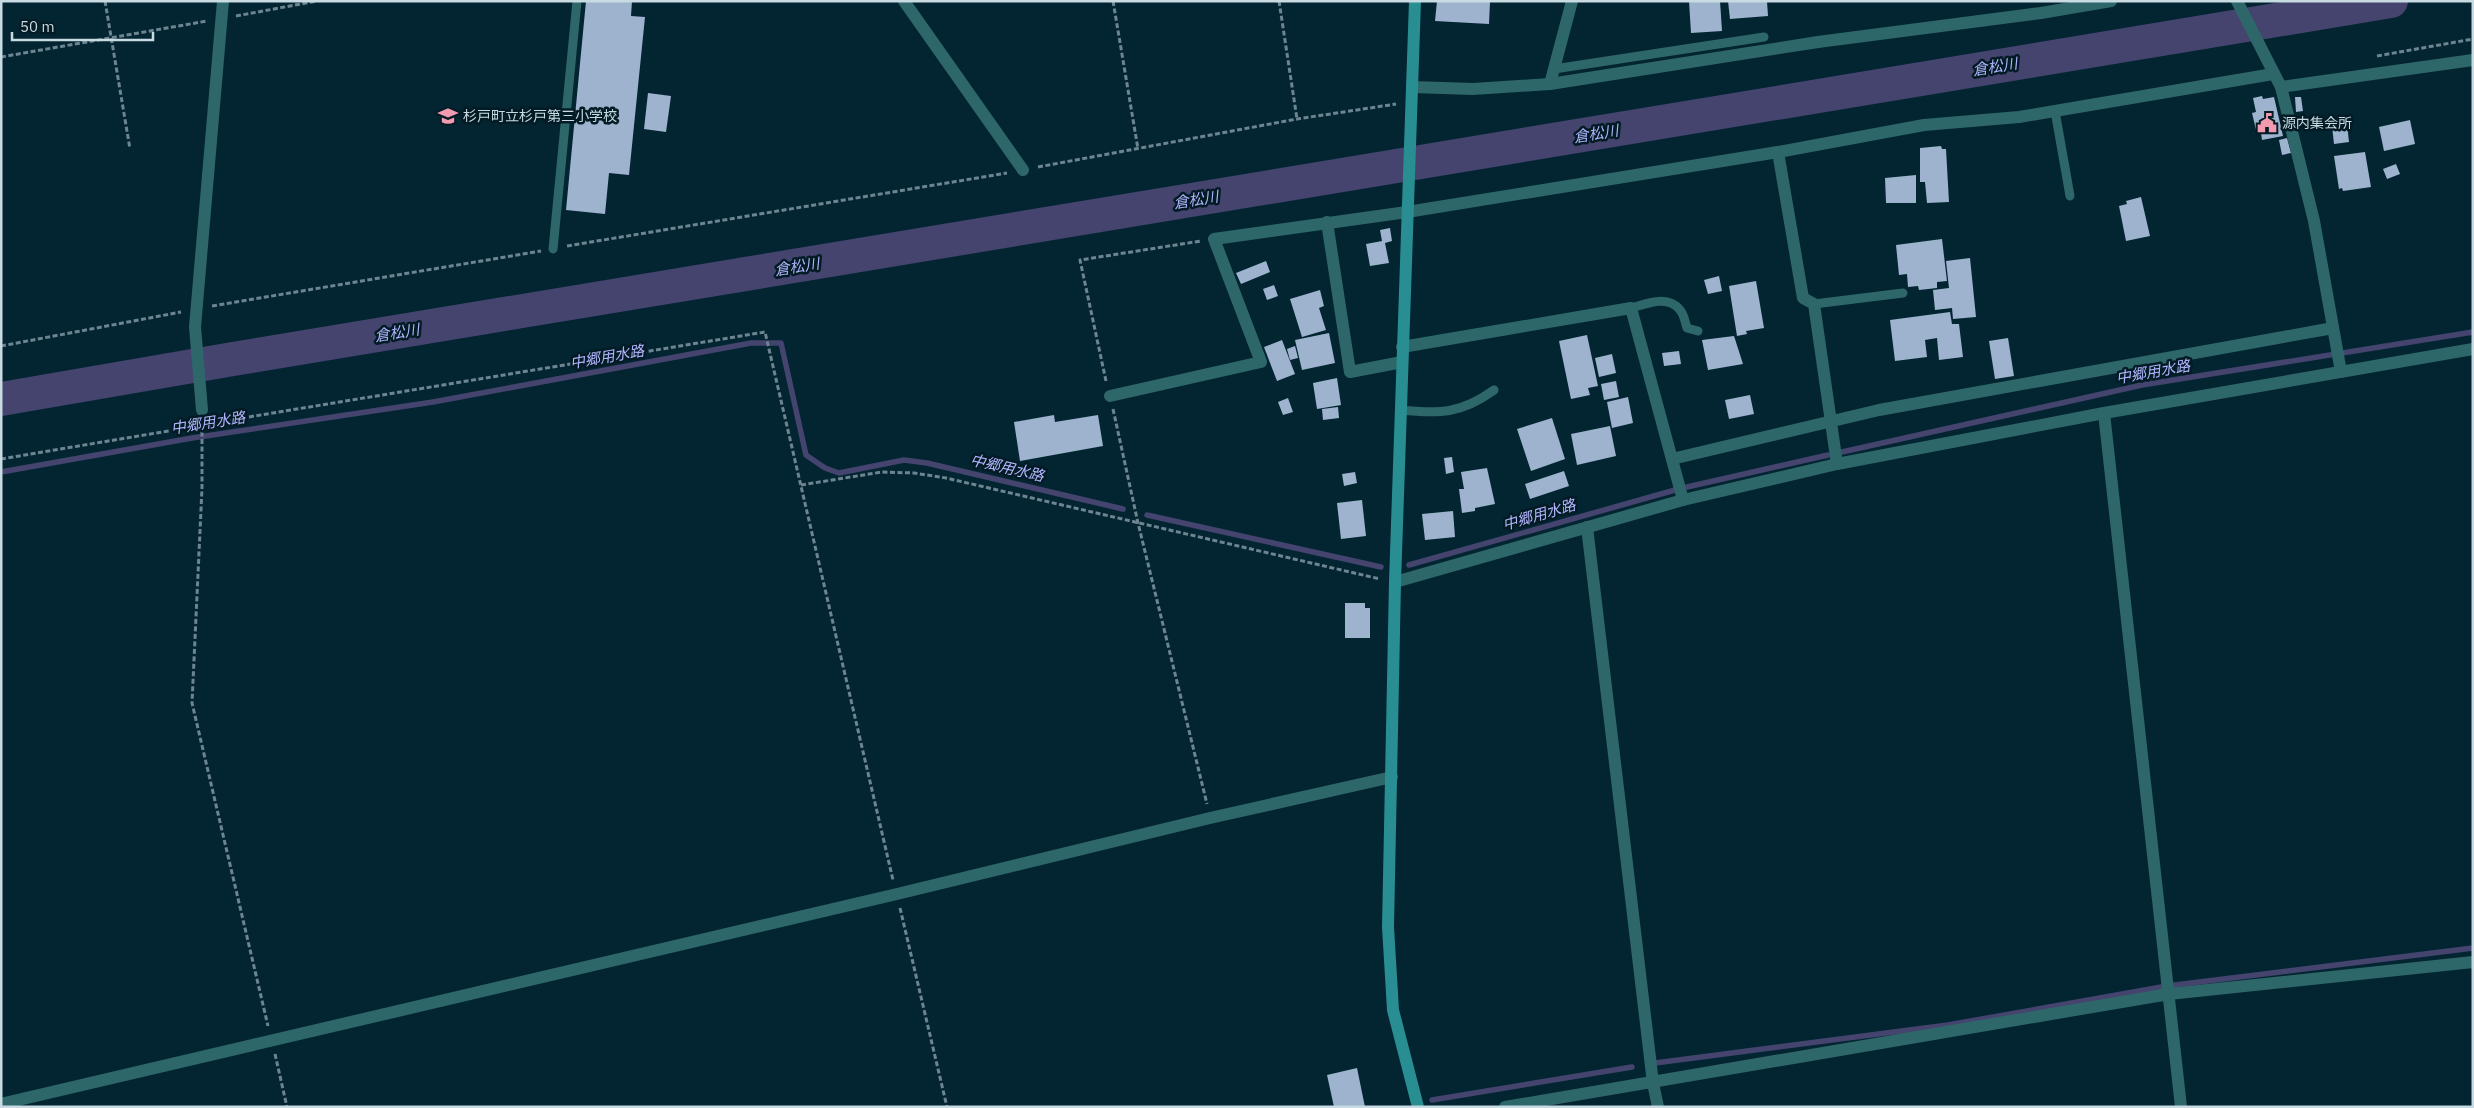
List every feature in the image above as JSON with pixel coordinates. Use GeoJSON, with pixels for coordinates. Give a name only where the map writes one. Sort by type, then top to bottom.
{"type":"FeatureCollection","features":[{"type":"Feature","properties":{"kind":"street"},"geometry":{"type":"LineString","coordinates":[[202,410],[196,327],[223,1]]}},
{"type":"Feature","properties":{"kind":"street"},"geometry":{"type":"LineString","coordinates":[[904,1],[1023,170]]}},
{"type":"Feature","properties":{"kind":"street"},"geometry":{"type":"LineString","coordinates":[[1415,1],[1400,410],[1388,927],[1393,1010],[1418,1107]]}},
{"type":"Feature","properties":{"kind":"street"},"geometry":{"type":"LineString","coordinates":[[1550,84],[1572,1]]}},
{"type":"Feature","properties":{"kind":"street"},"geometry":{"type":"LineString","coordinates":[[1412,87],[1474,89],[1550,84],[2040,7],[2111,1]]}},
{"type":"Feature","properties":{"kind":"street"},"geometry":{"type":"LineString","coordinates":[[2237,1],[2281,87],[2314,221],[2341,372]]}},
{"type":"Feature","properties":{"kind":"street"},"geometry":{"type":"LineString","coordinates":[[2281,87],[2473,60]]}},
{"type":"Feature","properties":{"kind":"street"},"geometry":{"type":"LineString","coordinates":[[1110,396],[1261,362],[1214,239],[1778,152],[1924,125],[2018,117],[2273,74]]}},
{"type":"Feature","properties":{"kind":"street"},"geometry":{"type":"LineString","coordinates":[[1778,152],[1803,298],[1814,304],[1837,464]]}},
{"type":"Feature","properties":{"kind":"street"},"geometry":{"type":"LineString","coordinates":[[1327,222],[1350,372],[1402,362]]}},
{"type":"Feature","properties":{"kind":"street"},"geometry":{"type":"LineString","coordinates":[[1402,347],[1631,308],[1683,500]]}},
{"type":"Feature","properties":{"kind":"street"},"geometry":{"type":"LineString","coordinates":[[1672,459],[1879,410],[2333,328]]}},
{"type":"Feature","properties":{"kind":"street"},"geometry":{"type":"LineString","coordinates":[[1395,582],[1683,500],[1837,464],[2104,413],[2473,349]]}},
{"type":"Feature","properties":{"kind":"street"},"geometry":{"type":"LineString","coordinates":[[2104,413],[2181,1107]]}},
{"type":"Feature","properties":{"kind":"street"},"geometry":{"type":"LineString","coordinates":[[1587,527],[1653,1083],[1658,1107]]}},
{"type":"Feature","properties":{"kind":"street"},"geometry":{"type":"LineString","coordinates":[[1,1104],[897,894],[1210,818],[1392,777]]}},
{"type":"Feature","properties":{"kind":"street"},"geometry":{"type":"LineString","coordinates":[[1505,1107],[2169,994],[2473,962]]}},
{"type":"Feature","properties":{"kind":"lane"},"geometry":{"type":"LineString","coordinates":[[553,248],[577,1]]}},
{"type":"Feature","properties":{"kind":"lane"},"geometry":{"type":"LineString","coordinates":[[1554,69],[1764,37]]}},
{"type":"Feature","properties":{"kind":"lane"},"geometry":{"type":"LineString","coordinates":[[2055,111],[2070,196]]}},
{"type":"Feature","properties":{"kind":"lane"},"geometry":{"type":"LineString","coordinates":[[1814,304],[1903,293]]}},
{"type":"Feature","properties":{"kind":"lane"},"geometry":{"type":"LineString","coordinates":[[1631,308],[1657,301],[1667,301],[1681,311],[1687,328],[1698,331]]}},
{"type":"Feature","properties":{"kind":"lane"},"geometry":{"type":"LineString","coordinates":[[1400,410],[1432,413],[1458,410],[1478,402],[1494,390]]}},
{"type":"Feature","properties":{"kind":"path"},"geometry":{"type":"LineString","coordinates":[[105,1],[130,149]]}},
{"type":"Feature","properties":{"kind":"path"},"geometry":{"type":"LineString","coordinates":[[1,57],[317,1]]}},
{"type":"Feature","properties":{"kind":"path"},"geometry":{"type":"LineString","coordinates":[[1113,1],[1138,149]]}},
{"type":"Feature","properties":{"kind":"path"},"geometry":{"type":"LineString","coordinates":[[1279,1],[1297,119]]}},
{"type":"Feature","properties":{"kind":"path"},"geometry":{"type":"LineString","coordinates":[[1,346],[197,309],[1023,170],[1297,119],[1411,102]]}},
{"type":"Feature","properties":{"kind":"path"},"geometry":{"type":"LineString","coordinates":[[1210,818],[1138,523],[1080,260],[1214,239]]}},
{"type":"Feature","properties":{"kind":"path"},"geometry":{"type":"LineString","coordinates":[[1,459],[765,332],[947,1107]]}},
{"type":"Feature","properties":{"kind":"path"},"geometry":{"type":"LineString","coordinates":[[202,410],[202,488],[192,703],[287,1107]]}},
{"type":"Feature","properties":{"kind":"path"},"geometry":{"type":"LineString","coordinates":[[801,485],[882,472],[914,473],[946,478],[1395,582]]}},
{"type":"Feature","properties":{"kind":"building"},"geometry":{"type":"Polygon","coordinates":[[[586,1],[632,1],[631,16],[645,17],[629,175],[609,173],[605,214],[566,210],[586,1]]]}},
{"type":"Feature","properties":{"kind":"building"},"geometry":{"type":"Polygon","coordinates":[[[1437,1],[1490,2],[1489,24],[1435,21],[1437,1]]]}},
{"type":"Feature","properties":{"kind":"building"},"geometry":{"type":"Polygon","coordinates":[[[1689,1],[1720,1],[1722,31],[1691,33],[1689,1]]]}},
{"type":"Feature","properties":{"kind":"building"},"geometry":{"type":"Polygon","coordinates":[[[1728,1],[1767,1],[1768,16],[1730,19],[1728,1]]]}},
{"type":"Feature","properties":{"kind":"building"},"geometry":{"type":"Polygon","coordinates":[[[648,93],[671,96],[666,132],[644,129],[648,93]]]}},
{"type":"Feature","properties":{"kind":"building","name":"源内集会所"},"geometry":{"type":"Polygon","coordinates":[[[2262,96],[2263,99],[2274,97],[2283,136],[2262,140],[2261,133],[2257,134],[2252,113],[2256,112],[2253,98],[2262,96]]]}},
{"type":"Feature","properties":{"kind":"building"},"geometry":{"type":"Polygon","coordinates":[[[2295,97],[2301,97],[2303,111],[2296,112],[2295,97]]]}},
{"type":"Feature","properties":{"kind":"building"},"geometry":{"type":"Polygon","coordinates":[[[2410,120],[2415,144],[2384,151],[2379,127],[2410,120]]]}},
{"type":"Feature","properties":{"kind":"building"},"geometry":{"type":"Polygon","coordinates":[[[2347,124],[2349,142],[2334,144],[2332,126],[2347,124]]]}},
{"type":"Feature","properties":{"kind":"building"},"geometry":{"type":"Polygon","coordinates":[[[2287,138],[2291,153],[2282,155],[2279,140],[2287,138]]]}},
{"type":"Feature","properties":{"kind":"building"},"geometry":{"type":"Polygon","coordinates":[[[1941,146],[1942,149],[1946,149],[1949,202],[1927,203],[1925,182],[1920,182],[1920,148],[1941,146]]]}},
{"type":"Feature","properties":{"kind":"building"},"geometry":{"type":"Polygon","coordinates":[[[2365,152],[2371,187],[2343,191],[2342,188],[2339,189],[2334,156],[2365,152]]]}},
{"type":"Feature","properties":{"kind":"building"},"geometry":{"type":"Polygon","coordinates":[[[2396,164],[2400,174],[2387,179],[2383,169],[2396,164]]]}},
{"type":"Feature","properties":{"kind":"building"},"geometry":{"type":"Polygon","coordinates":[[[1916,175],[1916,203],[1886,203],[1885,178],[1916,175]]]}},
{"type":"Feature","properties":{"kind":"building"},"geometry":{"type":"Polygon","coordinates":[[[2141,197],[2150,236],[2126,241],[2119,206],[2127,204],[2126,201],[2141,197]]]}},
{"type":"Feature","properties":{"kind":"building"},"geometry":{"type":"Polygon","coordinates":[[[1390,228],[1392,241],[1385,243],[1389,263],[1370,266],[1366,244],[1382,241],[1380,230],[1390,228]]]}},
{"type":"Feature","properties":{"kind":"building"},"geometry":{"type":"Polygon","coordinates":[[[1942,239],[1947,281],[1937,282],[1937,288],[1919,290],[1918,286],[1908,287],[1907,274],[1899,275],[1896,245],[1942,239]]]}},
{"type":"Feature","properties":{"kind":"building"},"geometry":{"type":"Polygon","coordinates":[[[1970,258],[1976,317],[1953,319],[1952,308],[1935,310],[1933,290],[1949,288],[1946,261],[1970,258]]]}},
{"type":"Feature","properties":{"kind":"building"},"geometry":{"type":"Polygon","coordinates":[[[1266,261],[1270,272],[1241,284],[1236,273],[1266,261]]]}},
{"type":"Feature","properties":{"kind":"building"},"geometry":{"type":"Polygon","coordinates":[[[1719,276],[1722,291],[1708,294],[1704,280],[1719,276]]]}},
{"type":"Feature","properties":{"kind":"building"},"geometry":{"type":"Polygon","coordinates":[[[1756,281],[1764,328],[1746,331],[1747,334],[1737,336],[1729,286],[1756,281]]]}},
{"type":"Feature","properties":{"kind":"building"},"geometry":{"type":"Polygon","coordinates":[[[1274,285],[1278,296],[1267,300],[1263,289],[1274,285]]]}},
{"type":"Feature","properties":{"kind":"building"},"geometry":{"type":"Polygon","coordinates":[[[1320,290],[1324,306],[1319,308],[1326,330],[1302,337],[1290,299],[1320,290]]]}},
{"type":"Feature","properties":{"kind":"building"},"geometry":{"type":"Polygon","coordinates":[[[1950,312],[1952,324],[1959,324],[1963,357],[1939,360],[1937,338],[1925,340],[1927,357],[1895,361],[1890,320],[1950,312]]]}},
{"type":"Feature","properties":{"kind":"building"},"geometry":{"type":"Polygon","coordinates":[[[1329,333],[1335,363],[1302,370],[1295,340],[1329,333]]]}},
{"type":"Feature","properties":{"kind":"building"},"geometry":{"type":"Polygon","coordinates":[[[1587,335],[1598,386],[1588,388],[1590,395],[1571,399],[1559,341],[1587,335]]]}},
{"type":"Feature","properties":{"kind":"building"},"geometry":{"type":"Polygon","coordinates":[[[1734,336],[1743,364],[1708,370],[1702,340],[1734,336]]]}},
{"type":"Feature","properties":{"kind":"building"},"geometry":{"type":"Polygon","coordinates":[[[2008,338],[2014,376],[1995,379],[1989,341],[2008,338]]]}},
{"type":"Feature","properties":{"kind":"building"},"geometry":{"type":"Polygon","coordinates":[[[1282,340],[1295,374],[1277,381],[1264,347],[1282,340]]]}},
{"type":"Feature","properties":{"kind":"building"},"geometry":{"type":"Polygon","coordinates":[[[1295,346],[1298,358],[1290,360],[1287,349],[1295,346]]]}},
{"type":"Feature","properties":{"kind":"building"},"geometry":{"type":"Polygon","coordinates":[[[1679,351],[1681,364],[1664,366],[1662,353],[1679,351]]]}},
{"type":"Feature","properties":{"kind":"building"},"geometry":{"type":"Polygon","coordinates":[[[1612,354],[1616,373],[1599,377],[1595,358],[1612,354]]]}},
{"type":"Feature","properties":{"kind":"building"},"geometry":{"type":"Polygon","coordinates":[[[1337,378],[1341,405],[1317,409],[1313,383],[1337,378]]]}},
{"type":"Feature","properties":{"kind":"building"},"geometry":{"type":"Polygon","coordinates":[[[1616,381],[1619,397],[1604,400],[1601,384],[1616,381]]]}},
{"type":"Feature","properties":{"kind":"building"},"geometry":{"type":"Polygon","coordinates":[[[1750,395],[1754,414],[1729,419],[1725,400],[1750,395]]]}},
{"type":"Feature","properties":{"kind":"building"},"geometry":{"type":"Polygon","coordinates":[[[1628,397],[1633,423],[1612,428],[1607,402],[1628,397]]]}},
{"type":"Feature","properties":{"kind":"building"},"geometry":{"type":"Polygon","coordinates":[[[1288,398],[1293,412],[1283,415],[1278,402],[1288,398]]]}},
{"type":"Feature","properties":{"kind":"building"},"geometry":{"type":"Polygon","coordinates":[[[1338,407],[1339,418],[1323,420],[1322,409],[1338,407]]]}},
{"type":"Feature","properties":{"kind":"building"},"geometry":{"type":"Polygon","coordinates":[[[1054,415],[1055,422],[1098,415],[1103,446],[1020,461],[1014,422],[1054,415]]]}},
{"type":"Feature","properties":{"kind":"building"},"geometry":{"type":"Polygon","coordinates":[[[1552,418],[1565,459],[1531,471],[1517,429],[1552,418]]]}},
{"type":"Feature","properties":{"kind":"building"},"geometry":{"type":"Polygon","coordinates":[[[1610,426],[1616,456],[1577,465],[1571,434],[1610,426]]]}},
{"type":"Feature","properties":{"kind":"building"},"geometry":{"type":"Polygon","coordinates":[[[1452,457],[1454,472],[1446,474],[1444,458],[1452,457]]]}},
{"type":"Feature","properties":{"kind":"building"},"geometry":{"type":"Polygon","coordinates":[[[1487,468],[1495,504],[1462,513],[1459,489],[1464,489],[1461,472],[1487,468]]]}},
{"type":"Feature","properties":{"kind":"building"},"geometry":{"type":"Polygon","coordinates":[[[1564,471],[1569,486],[1530,499],[1525,484],[1564,471]]]}},
{"type":"Feature","properties":{"kind":"building"},"geometry":{"type":"Polygon","coordinates":[[[1355,472],[1357,483],[1344,486],[1342,474],[1355,472]]]}},
{"type":"Feature","properties":{"kind":"building"},"geometry":{"type":"Polygon","coordinates":[[[1362,500],[1366,536],[1341,539],[1337,503],[1362,500]]]}},
{"type":"Feature","properties":{"kind":"building"},"geometry":{"type":"Polygon","coordinates":[[[1453,511],[1455,537],[1425,540],[1422,514],[1453,511]]]}},
{"type":"Feature","properties":{"kind":"building"},"geometry":{"type":"Polygon","coordinates":[[[1345,603],[1365,603],[1365,608],[1370,608],[1370,638],[1345,638],[1345,603]]]}},
{"type":"Feature","properties":{"kind":"building"},"geometry":{"type":"Polygon","coordinates":[[[1357,1068],[1365,1107],[1334,1107],[1327,1075],[1357,1068]]]}},
{"type":"Feature","properties":{"kind":"waterway","name":"倉松川"},"geometry":{"type":"LineString","coordinates":[[1,399],[2391,1]]}},
{"type":"Feature","properties":{"kind":"waterway","name":"中郷用水路"},"geometry":{"type":"LineString","coordinates":[[1842,452],[2142,385],[2473,332]]}},
{"type":"Feature","properties":{"kind":"waterway","name":"中郷用水路"},"geometry":{"type":"LineString","coordinates":[[1,472],[192,438],[433,402],[751,343],[781,343],[806,455],[825,468],[839,473],[904,460],[927,463],[1123,509]]}},
{"type":"Feature","properties":{"kind":"waterway","name":"中郷用水路"},"geometry":{"type":"LineString","coordinates":[[1687,487],[1828,455]]}},
{"type":"Feature","properties":{"kind":"waterway","name":"中郷用水路"},"geometry":{"type":"LineString","coordinates":[[1409,565],[1675,490]]}},
{"type":"Feature","properties":{"kind":"waterway","name":"中郷用水路"},"geometry":{"type":"LineString","coordinates":[[1147,515],[1381,567]]}},
{"type":"Feature","properties":{"kind":"waterway"},"geometry":{"type":"LineString","coordinates":[[1655,1063],[1948,1025],[2167,986],[2473,948]]}},
{"type":"Feature","properties":{"kind":"waterway"},"geometry":{"type":"LineString","coordinates":[[1432,1100],[1632,1067]]}},
{"type":"Feature","properties":{"kind":"place","name":"杉戸町立杉戸第三小学校"},"geometry":{"type":"Point","coordinates":[448,116]}},
{"type":"Feature","properties":{"kind":"place","name":"源内集会所"},"geometry":{"type":"Point","coordinates":[2267,123]}}]}
